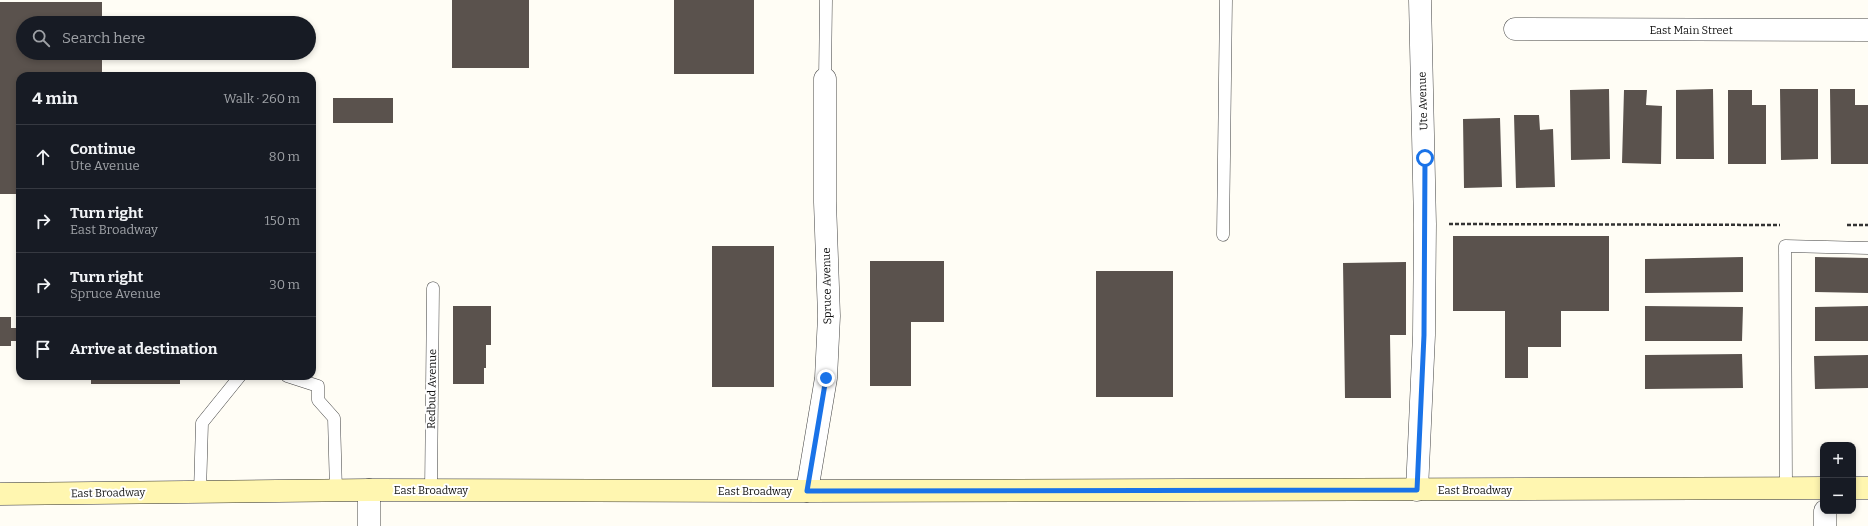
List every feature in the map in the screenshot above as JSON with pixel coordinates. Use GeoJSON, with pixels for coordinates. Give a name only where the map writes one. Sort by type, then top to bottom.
{"type":"FeatureCollection","features":[{"type":"Feature","properties":{"kind":"main road","name":"East Broadway"},"geometry":{"type":"LineString","coordinates":[[0,494],[336,490],[807,491],[1820,488]]}},
{"type":"Feature","properties":{"kind":"main road"},"geometry":{"type":"LineString","coordinates":[[1856,488],[1868,488]]}},
{"type":"Feature","properties":{"kind":"street","name":"Ute Avenue"},"geometry":{"type":"LineString","coordinates":[[1417,490],[1424,335],[1425,224],[1420,0]]}},
{"type":"Feature","properties":{"kind":"street","name":"East Main Street"},"geometry":{"type":"LineString","coordinates":[[1515,30],[1868,30]]}},
{"type":"Feature","properties":{"kind":"street","name":"Spruce Avenue"},"geometry":{"type":"LineString","coordinates":[[807,491],[826,378],[829,316],[825,79]]}},
{"type":"Feature","properties":{"kind":"street"},"geometry":{"type":"LineString","coordinates":[[369,490],[369,526]]}},
{"type":"Feature","properties":{"kind":"street"},"geometry":{"type":"LineString","coordinates":[[1825,514],[1825,526]]}},
{"type":"Feature","properties":{"kind":"lane"},"geometry":{"type":"LineString","coordinates":[[825,79],[826,0]]}},
{"type":"Feature","properties":{"kind":"lane"},"geometry":{"type":"LineString","coordinates":[[1223,235],[1226,0]]}},
{"type":"Feature","properties":{"kind":"lane"},"geometry":{"type":"LineString","coordinates":[[1786,488],[1785,246],[1868,248]]}},
{"type":"Feature","properties":{"kind":"lane","name":"Redbud Avenue"},"geometry":{"type":"LineString","coordinates":[[431,490],[433,288]]}},
{"type":"Feature","properties":{"kind":"lane"},"geometry":{"type":"LineString","coordinates":[[200,492],[202,423],[237,380]]}},
{"type":"Feature","properties":{"kind":"lane"},"geometry":{"type":"LineString","coordinates":[[299,380],[318,386],[318,400],[334,418],[336,490]]}},
{"type":"Feature","properties":{"kind":"path"},"geometry":{"type":"LineString","coordinates":[[1425,224],[1781,225]]}},
{"type":"Feature","properties":{"kind":"path"},"geometry":{"type":"LineString","coordinates":[[1844,225],[1868,225]]}},
{"type":"Feature","properties":{"kind":"building"},"geometry":{"type":"Polygon","coordinates":[[[452,0],[529,0],[529,68],[452,68],[452,0]]]}},
{"type":"Feature","properties":{"kind":"building"},"geometry":{"type":"Polygon","coordinates":[[[674,0],[754,0],[754,74],[674,74],[674,0]]]}},
{"type":"Feature","properties":{"kind":"building"},"geometry":{"type":"Polygon","coordinates":[[[0,2],[102,2],[102,16],[16,16],[16,60],[102,60],[102,72],[16,72],[16,194],[0,194],[0,2]]]}},
{"type":"Feature","properties":{"kind":"building"},"geometry":{"type":"Polygon","coordinates":[[[1609,89],[1610,159],[1571,160],[1570,90],[1609,89]]]}},
{"type":"Feature","properties":{"kind":"building"},"geometry":{"type":"Polygon","coordinates":[[[1713,89],[1714,159],[1676,159],[1676,90],[1713,89]]]}},
{"type":"Feature","properties":{"kind":"building"},"geometry":{"type":"Polygon","coordinates":[[[1780,89],[1818,89],[1818,159],[1781,160],[1780,89]]]}},
{"type":"Feature","properties":{"kind":"building"},"geometry":{"type":"Polygon","coordinates":[[[1830,89],[1855,89],[1855,105],[1868,105],[1868,164],[1831,164],[1830,89]]]}},
{"type":"Feature","properties":{"kind":"building"},"geometry":{"type":"Polygon","coordinates":[[[1624,90],[1647,90],[1646,105],[1662,106],[1661,164],[1622,163],[1624,90]]]}},
{"type":"Feature","properties":{"kind":"building"},"geometry":{"type":"Polygon","coordinates":[[[1728,90],[1752,90],[1752,105],[1766,105],[1766,164],[1728,164],[1728,90]]]}},
{"type":"Feature","properties":{"kind":"building"},"geometry":{"type":"Polygon","coordinates":[[[333,98],[393,98],[393,123],[333,123],[333,98]]]}},
{"type":"Feature","properties":{"kind":"building"},"geometry":{"type":"Polygon","coordinates":[[[1514,115],[1539,115],[1540,130],[1553,129],[1555,187],[1516,188],[1514,115]]]}},
{"type":"Feature","properties":{"kind":"building"},"geometry":{"type":"Polygon","coordinates":[[[1500,118],[1502,187],[1464,188],[1463,119],[1500,118]]]}},
{"type":"Feature","properties":{"kind":"building"},"geometry":{"type":"Polygon","coordinates":[[[1453,236],[1609,236],[1609,311],[1561,311],[1561,347],[1528,347],[1528,378],[1505,378],[1505,311],[1453,311],[1453,236]]]}},
{"type":"Feature","properties":{"kind":"building"},"geometry":{"type":"Polygon","coordinates":[[[712,246],[774,246],[774,387],[712,387],[712,246]]]}},
{"type":"Feature","properties":{"kind":"building"},"geometry":{"type":"Polygon","coordinates":[[[1743,257],[1743,292],[1645,293],[1645,259],[1743,257]]]}},
{"type":"Feature","properties":{"kind":"building"},"geometry":{"type":"Polygon","coordinates":[[[1815,257],[1868,258],[1868,293],[1815,292],[1815,257]]]}},
{"type":"Feature","properties":{"kind":"building"},"geometry":{"type":"Polygon","coordinates":[[[870,261],[944,261],[944,322],[911,322],[911,386],[870,386],[870,261]]]}},
{"type":"Feature","properties":{"kind":"building"},"geometry":{"type":"Polygon","coordinates":[[[1406,262],[1406,335],[1390,335],[1391,398],[1345,398],[1343,263],[1406,262]]]}},
{"type":"Feature","properties":{"kind":"building"},"geometry":{"type":"Polygon","coordinates":[[[1096,271],[1173,271],[1173,397],[1096,397],[1096,271]]]}},
{"type":"Feature","properties":{"kind":"building"},"geometry":{"type":"Polygon","coordinates":[[[453,306],[491,306],[491,345],[486,345],[484,384],[453,384],[453,306]]]}},
{"type":"Feature","properties":{"kind":"building"},"geometry":{"type":"Polygon","coordinates":[[[1645,306],[1743,307],[1742,341],[1645,341],[1645,306]]]}},
{"type":"Feature","properties":{"kind":"building"},"geometry":{"type":"Polygon","coordinates":[[[1868,306],[1868,341],[1815,341],[1815,307],[1868,306]]]}},
{"type":"Feature","properties":{"kind":"building"},"geometry":{"type":"Polygon","coordinates":[[[0,317],[11,317],[11,328],[16,328],[16,341],[11,341],[11,346],[0,346],[0,317]]]}},
{"type":"Feature","properties":{"kind":"building"},"geometry":{"type":"Polygon","coordinates":[[[1742,354],[1743,388],[1645,389],[1645,355],[1742,354]]]}},
{"type":"Feature","properties":{"kind":"building"},"geometry":{"type":"Polygon","coordinates":[[[1868,355],[1868,388],[1815,389],[1814,356],[1868,355]]]}},
{"type":"Feature","properties":{"kind":"building"},"geometry":{"type":"Polygon","coordinates":[[[91,380],[180,380],[180,384],[91,384],[91,380]]]}},
{"type":"Feature","properties":{"kind":"route"},"geometry":{"type":"LineString","coordinates":[[826,378],[807,491],[1417,490],[1424,335],[1425,158]]}}]}
